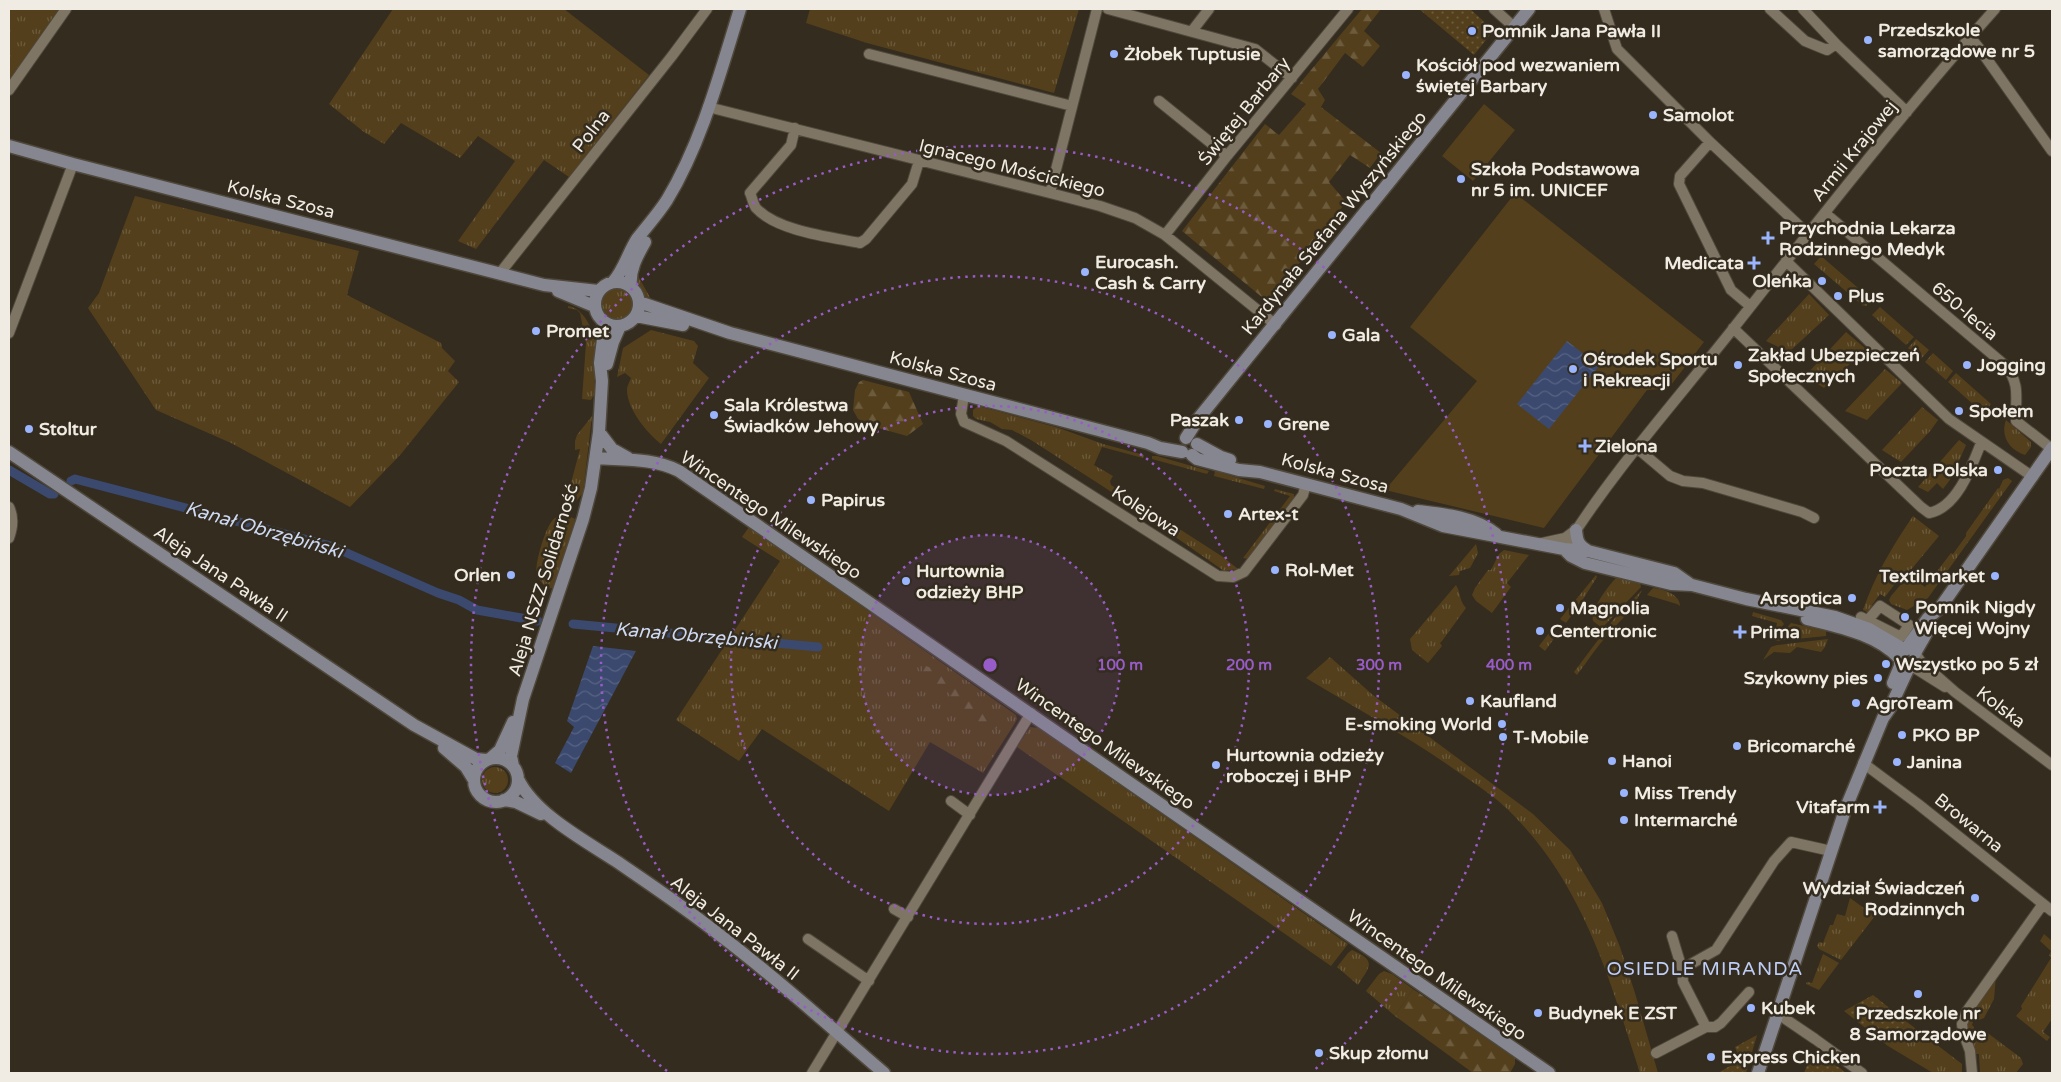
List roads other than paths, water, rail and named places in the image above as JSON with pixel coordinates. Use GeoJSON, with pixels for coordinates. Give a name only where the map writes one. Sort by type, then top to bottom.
{"type":"FeatureCollection","features":[{"type":"Feature","properties":{"kind":"street"},"geometry":{"type":"LineString","coordinates":[[9,90],[66,9]]}},
{"type":"Feature","properties":{"kind":"street","name":"Polna"},"geometry":{"type":"LineString","coordinates":[[500,273],[707,9]]}},
{"type":"Feature","properties":{"kind":"street"},"geometry":{"type":"LineString","coordinates":[[631,287],[634,262],[652,223],[681,174],[708,107],[740,9]]}},
{"type":"Feature","properties":{"kind":"street"},"geometry":{"type":"LineString","coordinates":[[1050,193],[1097,9]]}},
{"type":"Feature","properties":{"kind":"street"},"geometry":{"type":"LineString","coordinates":[[1108,9],[1255,49],[1292,78]]}},
{"type":"Feature","properties":{"kind":"street"},"geometry":{"type":"LineString","coordinates":[[1192,31],[1209,9]]}},
{"type":"Feature","properties":{"kind":"street","name":"Świętej Barbary"},"geometry":{"type":"LineString","coordinates":[[1165,235],[1227,156],[1348,9]]}},
{"type":"Feature","properties":{"kind":"street"},"geometry":{"type":"LineString","coordinates":[[1494,9],[1514,27]]}},
{"type":"Feature","properties":{"kind":"street","name":"Kardynała Stefana Wyszyńskiego"},"geometry":{"type":"LineString","coordinates":[[1189,445],[1191,428],[1530,9]]}},
{"type":"Feature","properties":{"kind":"street"},"geometry":{"type":"LineString","coordinates":[[1604,9],[1617,49],[1710,142],[1808,234]]}},
{"type":"Feature","properties":{"kind":"street"},"geometry":{"type":"LineString","coordinates":[[1771,9],[1805,41],[1827,50],[1836,44]]}},
{"type":"Feature","properties":{"kind":"street"},"geometry":{"type":"LineString","coordinates":[[1803,9],[1836,44],[1907,112]]}},
{"type":"Feature","properties":{"kind":"street","name":"Armii Krajowej"},"geometry":{"type":"LineString","coordinates":[[1564,549],[1576,530],[1638,449],[1750,306],[1907,112],[1995,9]]}},
{"type":"Feature","properties":{"kind":"street"},"geometry":{"type":"LineString","coordinates":[[1970,37],[2052,151]]}},
{"type":"Feature","properties":{"kind":"street"},"geometry":{"type":"LineString","coordinates":[[869,54],[1072,106]]}},
{"type":"Feature","properties":{"kind":"street"},"geometry":{"type":"LineString","coordinates":[[1159,101],[1227,156]]}},
{"type":"Feature","properties":{"kind":"street","name":"Ignacego Mościckiego"},"geometry":{"type":"LineString","coordinates":[[708,107],[1050,193],[1100,206],[1135,218],[1165,235],[1276,325]]}},
{"type":"Feature","properties":{"kind":"street"},"geometry":{"type":"LineString","coordinates":[[795,128],[791,145],[750,193],[754,207],[776,222],[818,235],[860,242],[866,239],[912,184],[919,161]]}},
{"type":"Feature","properties":{"kind":"street"},"geometry":{"type":"LineString","coordinates":[[1710,142],[1680,176],[1679,184],[1731,290],[1750,306]]}},
{"type":"Feature","properties":{"kind":"street","name":"Kolska Szosa"},"geometry":{"type":"LineString","coordinates":[[9,146],[544,285],[594,306]]}},
{"type":"Feature","properties":{"kind":"street"},"geometry":{"type":"LineString","coordinates":[[9,333],[74,164]]}},
{"type":"Feature","properties":{"kind":"street","name":"650-lecia"},"geometry":{"type":"LineString","coordinates":[[1825,213],[2006,366],[2014,378],[2017,388],[2016,421],[2052,449]]}},
{"type":"Feature","properties":{"kind":"street"},"geometry":{"type":"LineString","coordinates":[[613,282],[638,238],[652,223]]}},
{"type":"Feature","properties":{"kind":"street"},"geometry":{"type":"LineString","coordinates":[[1786,261],[1948,420],[2033,477]]}},
{"type":"Feature","properties":{"kind":"street"},"geometry":{"type":"LineString","coordinates":[[613,282],[623,282],[631,287],[637,294],[639,302],[636,316],[627,324],[620,326],[605,323],[598,316],[594,306],[598,291],[604,285],[613,282]]}},
{"type":"Feature","properties":{"kind":"street","name":"Kolska Szosa"},"geometry":{"type":"LineString","coordinates":[[544,285],[598,291]]}},
{"type":"Feature","properties":{"kind":"street","name":"Kolska Szosa"},"geometry":{"type":"LineString","coordinates":[[639,302],[730,333],[1148,443],[1189,445],[1197,458],[1239,470],[1260,472],[1401,509],[1443,526],[1484,534],[1496,534],[1564,549],[1588,551],[1674,573],[1692,585]]}},
{"type":"Feature","properties":{"kind":"street","name":"Kolska Szosa"},"geometry":{"type":"LineString","coordinates":[[636,316],[730,333]]}},
{"type":"Feature","properties":{"kind":"street","name":"Aleja NSZZ Solidarność"},"geometry":{"type":"LineString","coordinates":[[513,766],[511,756],[524,699],[583,519],[596,458],[602,381],[600,363],[605,323]]}},
{"type":"Feature","properties":{"kind":"street","name":"Aleja NSZZ Solidarność"},"geometry":{"type":"LineString","coordinates":[[602,381],[612,342],[620,326]]}},
{"type":"Feature","properties":{"kind":"street"},"geometry":{"type":"LineString","coordinates":[[1733,328],[1929,513],[1938,511],[1957,492],[1969,474],[1981,443]]}},
{"type":"Feature","properties":{"kind":"street","name":"Kolejowa"},"geometry":{"type":"LineString","coordinates":[[964,395],[961,414],[964,422],[1006,441],[1218,576],[1233,577],[1244,572],[1304,495],[1306,484]]}},
{"type":"Feature","properties":{"kind":"street","name":"Wincentego Milewskiego"},"geometry":{"type":"LineString","coordinates":[[599,432],[612,449],[633,460]]}},
{"type":"Feature","properties":{"kind":"street"},"geometry":{"type":"LineString","coordinates":[[1638,449],[1676,479],[1712,486],[1802,512],[1814,518]]}},
{"type":"Feature","properties":{"kind":"street"},"geometry":{"type":"LineString","coordinates":[[1758,1073],[1831,851],[1863,764],[1883,718],[1890,708],[1907,657],[1935,622],[1940,608],[2052,449]]}},
{"type":"Feature","properties":{"kind":"street","name":"Aleja Jana Pawła II"},"geometry":{"type":"LineString","coordinates":[[9,452],[414,725],[466,767],[474,780]]}},
{"type":"Feature","properties":{"kind":"street","name":"Wincentego Milewskiego"},"geometry":{"type":"LineString","coordinates":[[596,458],[662,464],[679,471],[1549,1073]]}},
{"type":"Feature","properties":{"kind":"street"},"geometry":{"type":"LineString","coordinates":[[9,507],[13,520],[9,538]]}},
{"type":"Feature","properties":{"kind":"street"},"geometry":{"type":"LineString","coordinates":[[1576,530],[1580,547],[1588,551]]}},
{"type":"Feature","properties":{"kind":"street","name":"Armii Krajowej"},"geometry":{"type":"LineString","coordinates":[[1538,543],[1565,538],[1576,530]]}},
{"type":"Feature","properties":{"kind":"street","name":"Kolska Szosa"},"geometry":{"type":"LineString","coordinates":[[1564,549],[1571,556],[1585,563],[1671,584],[1692,585],[1779,606],[1798,617],[1866,636],[1907,657]]}},
{"type":"Feature","properties":{"kind":"street","name":"Kolska"},"geometry":{"type":"LineString","coordinates":[[1907,657],[1931,680],[1955,692],[2052,765]]}},
{"type":"Feature","properties":{"kind":"street","name":"Aleja NSZZ Solidarność"},"geometry":{"type":"LineString","coordinates":[[489,759],[503,744],[524,699]]}},
{"type":"Feature","properties":{"kind":"street"},"geometry":{"type":"LineString","coordinates":[[812,1073],[1031,714]]}},
{"type":"Feature","properties":{"kind":"street","name":"Aleja Jana Pawła II"},"geometry":{"type":"LineString","coordinates":[[414,725],[476,759],[489,759]]}},
{"type":"Feature","properties":{"kind":"street"},"geometry":{"type":"LineString","coordinates":[[489,759],[503,759],[513,766],[518,779],[514,792],[504,800],[490,801],[484,798],[475,787],[474,780],[477,768],[489,759]]}},
{"type":"Feature","properties":{"kind":"street","name":"Browarna"},"geometry":{"type":"LineString","coordinates":[[1863,764],[1926,810],[2052,910]]}},
{"type":"Feature","properties":{"kind":"street","name":"Aleja Jana Pawła II"},"geometry":{"type":"LineString","coordinates":[[518,779],[523,790],[531,799],[557,821],[722,936],[884,1073]]}},
{"type":"Feature","properties":{"kind":"street","name":"Aleja Jana Pawła II"},"geometry":{"type":"LineString","coordinates":[[504,800],[516,802],[557,821]]}},
{"type":"Feature","properties":{"kind":"street"},"geometry":{"type":"LineString","coordinates":[[951,801],[970,815]]}},
{"type":"Feature","properties":{"kind":"street"},"geometry":{"type":"LineString","coordinates":[[1682,969],[1716,950],[1774,862],[1792,842],[1831,851]]}},
{"type":"Feature","properties":{"kind":"street"},"geometry":{"type":"LineString","coordinates":[[1972,1073],[1970,1051],[1962,1024],[1967,1011],[2043,904]]}},
{"type":"Feature","properties":{"kind":"street"},"geometry":{"type":"LineString","coordinates":[[894,909],[908,917]]}},
{"type":"Feature","properties":{"kind":"street"},"geometry":{"type":"LineString","coordinates":[[1672,936],[1684,982],[1706,1027]]}},
{"type":"Feature","properties":{"kind":"street"},"geometry":{"type":"LineString","coordinates":[[808,939],[870,980]]}},
{"type":"Feature","properties":{"kind":"street"},"geometry":{"type":"LineString","coordinates":[[1656,1053],[1706,1027],[1715,1027],[1721,1023],[1749,992]]}},
{"type":"Feature","properties":{"kind":"street"},"geometry":{"type":"LineString","coordinates":[[1778,1014],[1862,1073]]}},
{"type":"Feature","properties":{"kind":"water"},"geometry":{"type":"Polygon","coordinates":[[[1567,341],[1599,366],[1549,429],[1517,404],[1567,341]]]}},
{"type":"Feature","properties":{"kind":"water"},"geometry":{"type":"Polygon","coordinates":[[[593,646],[636,651],[571,773],[555,763],[574,727],[567,721],[593,646]]]}},
{"type":"Feature","properties":{"kind":"waterway","name":"Kanał Obrzębiński"},"geometry":{"type":"LineString","coordinates":[[9,470],[50,494],[54,494]]}},
{"type":"Feature","properties":{"kind":"waterway","name":"Kanał Obrzębiński"},"geometry":{"type":"LineString","coordinates":[[71,481],[75,479],[331,546],[438,593],[459,600],[477,610],[538,621]]}},
{"type":"Feature","properties":{"kind":"waterway","name":"Kanał Obrzębiński"},"geometry":{"type":"LineString","coordinates":[[573,624],[818,647]]}},
{"type":"Feature","properties":{"kind":"place","name":"Pomnik Jana Pawła II"},"geometry":{"type":"Point","coordinates":[1472,31]}},
{"type":"Feature","properties":{"kind":"place","name":"Przedszkole samorządowe nr 5"},"geometry":{"type":"Point","coordinates":[1868,40]}},
{"type":"Feature","properties":{"kind":"place","name":"Żłobek Tuptusie"},"geometry":{"type":"Point","coordinates":[1114,54]}},
{"type":"Feature","properties":{"kind":"place","name":"Kościół pod wezwaniem świętej Barbary"},"geometry":{"type":"Point","coordinates":[1406,75]}},
{"type":"Feature","properties":{"kind":"place","name":"Samolot"},"geometry":{"type":"Point","coordinates":[1653,115]}},
{"type":"Feature","properties":{"kind":"place","name":"Szkoła Podstawowa nr 5 im. UNICEF"},"geometry":{"type":"Point","coordinates":[1461,179]}},
{"type":"Feature","properties":{"kind":"place","name":"Przychodnia Lekarza Rodzinnego Medyk"},"geometry":{"type":"Point","coordinates":[1768,238]}},
{"type":"Feature","properties":{"kind":"place","name":"Medicata"},"geometry":{"type":"Point","coordinates":[1754,263]}},
{"type":"Feature","properties":{"kind":"place","name":"Eurocash. Cash & Carry"},"geometry":{"type":"Point","coordinates":[1085,272]}},
{"type":"Feature","properties":{"kind":"place","name":"Oleńka"},"geometry":{"type":"Point","coordinates":[1822,281]}},
{"type":"Feature","properties":{"kind":"place","name":"Plus"},"geometry":{"type":"Point","coordinates":[1838,296]}},
{"type":"Feature","properties":{"kind":"place","name":"Promet"},"geometry":{"type":"Point","coordinates":[536,331]}},
{"type":"Feature","properties":{"kind":"place","name":"Gala"},"geometry":{"type":"Point","coordinates":[1332,335]}},
{"type":"Feature","properties":{"kind":"place","name":"Zakład Ubezpieczeń Społecznych"},"geometry":{"type":"Point","coordinates":[1738,365]}},
{"type":"Feature","properties":{"kind":"place","name":"Jogging"},"geometry":{"type":"Point","coordinates":[1967,365]}},
{"type":"Feature","properties":{"kind":"place","name":"Ośrodek Sportu i Rekreacji"},"geometry":{"type":"Point","coordinates":[1573,369]}},
{"type":"Feature","properties":{"kind":"place","name":"Społem"},"geometry":{"type":"Point","coordinates":[1959,411]}},
{"type":"Feature","properties":{"kind":"place","name":"Sala Królestwa Świadków Jehowy"},"geometry":{"type":"Point","coordinates":[714,415]}},
{"type":"Feature","properties":{"kind":"place","name":"Paszak"},"geometry":{"type":"Point","coordinates":[1239,420]}},
{"type":"Feature","properties":{"kind":"place","name":"Grene"},"geometry":{"type":"Point","coordinates":[1268,424]}},
{"type":"Feature","properties":{"kind":"place","name":"Stoltur"},"geometry":{"type":"Point","coordinates":[29,429]}},
{"type":"Feature","properties":{"kind":"place","name":"Zielona"},"geometry":{"type":"Point","coordinates":[1585,446]}},
{"type":"Feature","properties":{"kind":"place","name":"Poczta Polska"},"geometry":{"type":"Point","coordinates":[1998,470]}},
{"type":"Feature","properties":{"kind":"place","name":"Papirus"},"geometry":{"type":"Point","coordinates":[811,500]}},
{"type":"Feature","properties":{"kind":"place","name":"Artex-t"},"geometry":{"type":"Point","coordinates":[1228,514]}},
{"type":"Feature","properties":{"kind":"place","name":"Rol-Met"},"geometry":{"type":"Point","coordinates":[1275,570]}},
{"type":"Feature","properties":{"kind":"place","name":"Orlen"},"geometry":{"type":"Point","coordinates":[511,575]}},
{"type":"Feature","properties":{"kind":"place","name":"Textilmarket"},"geometry":{"type":"Point","coordinates":[1995,576]}},
{"type":"Feature","properties":{"kind":"place","name":"Hurtownia odzieży BHP"},"geometry":{"type":"Point","coordinates":[906,581]}},
{"type":"Feature","properties":{"kind":"place","name":"Arsoptica"},"geometry":{"type":"Point","coordinates":[1852,598]}},
{"type":"Feature","properties":{"kind":"place","name":"Magnolia"},"geometry":{"type":"Point","coordinates":[1560,608]}},
{"type":"Feature","properties":{"kind":"place","name":"Pomnik Nigdy Więcej Wojny"},"geometry":{"type":"Point","coordinates":[1905,617]}},
{"type":"Feature","properties":{"kind":"place","name":"Centertronic"},"geometry":{"type":"Point","coordinates":[1540,631]}},
{"type":"Feature","properties":{"kind":"place","name":"Prima"},"geometry":{"type":"Point","coordinates":[1740,632]}},
{"type":"Feature","properties":{"kind":"place","name":"Wszystko po 5 zł"},"geometry":{"type":"Point","coordinates":[1886,664]}},
{"type":"Feature","properties":{"kind":"place","name":"Szykowny pies"},"geometry":{"type":"Point","coordinates":[1878,678]}},
{"type":"Feature","properties":{"kind":"place","name":"Kaufland"},"geometry":{"type":"Point","coordinates":[1470,701]}},
{"type":"Feature","properties":{"kind":"place","name":"AgroTeam"},"geometry":{"type":"Point","coordinates":[1856,703]}},
{"type":"Feature","properties":{"kind":"place","name":"E-smoking World"},"geometry":{"type":"Point","coordinates":[1502,724]}},
{"type":"Feature","properties":{"kind":"place","name":"PKO BP"},"geometry":{"type":"Point","coordinates":[1902,735]}},
{"type":"Feature","properties":{"kind":"place","name":"T-Mobile"},"geometry":{"type":"Point","coordinates":[1503,737]}},
{"type":"Feature","properties":{"kind":"place","name":"Bricomarché"},"geometry":{"type":"Point","coordinates":[1737,746]}},
{"type":"Feature","properties":{"kind":"place","name":"Hanoi"},"geometry":{"type":"Point","coordinates":[1612,761]}},
{"type":"Feature","properties":{"kind":"place","name":"Janina"},"geometry":{"type":"Point","coordinates":[1897,762]}},
{"type":"Feature","properties":{"kind":"place","name":"Hurtownia odzieży roboczej i BHP"},"geometry":{"type":"Point","coordinates":[1216,765]}},
{"type":"Feature","properties":{"kind":"place","name":"Miss Trendy"},"geometry":{"type":"Point","coordinates":[1624,793]}},
{"type":"Feature","properties":{"kind":"place","name":"Vitafarm"},"geometry":{"type":"Point","coordinates":[1880,807]}},
{"type":"Feature","properties":{"kind":"place","name":"Intermarché"},"geometry":{"type":"Point","coordinates":[1624,820]}},
{"type":"Feature","properties":{"kind":"place","name":"Wydział Świadczeń Rodzinnych"},"geometry":{"type":"Point","coordinates":[1975,898]}},
{"type":"Feature","properties":{"kind":"place","name":"Przedszkole nr 8 Samorządowe"},"geometry":{"type":"Point","coordinates":[1918,994]}},
{"type":"Feature","properties":{"kind":"place","name":"Kubek"},"geometry":{"type":"Point","coordinates":[1751,1008]}},
{"type":"Feature","properties":{"kind":"place","name":"Budynek E ZST"},"geometry":{"type":"Point","coordinates":[1538,1013]}},
{"type":"Feature","properties":{"kind":"place","name":"Skup złomu"},"geometry":{"type":"Point","coordinates":[1319,1053]}},
{"type":"Feature","properties":{"kind":"place","name":"Express Chicken"},"geometry":{"type":"Point","coordinates":[1711,1057]}},
{"type":"Feature","properties":{"kind":"district","name":"OSIEDLE MIRANDA"},"geometry":{"type":"Point","coordinates":[1705,969]}}]}
